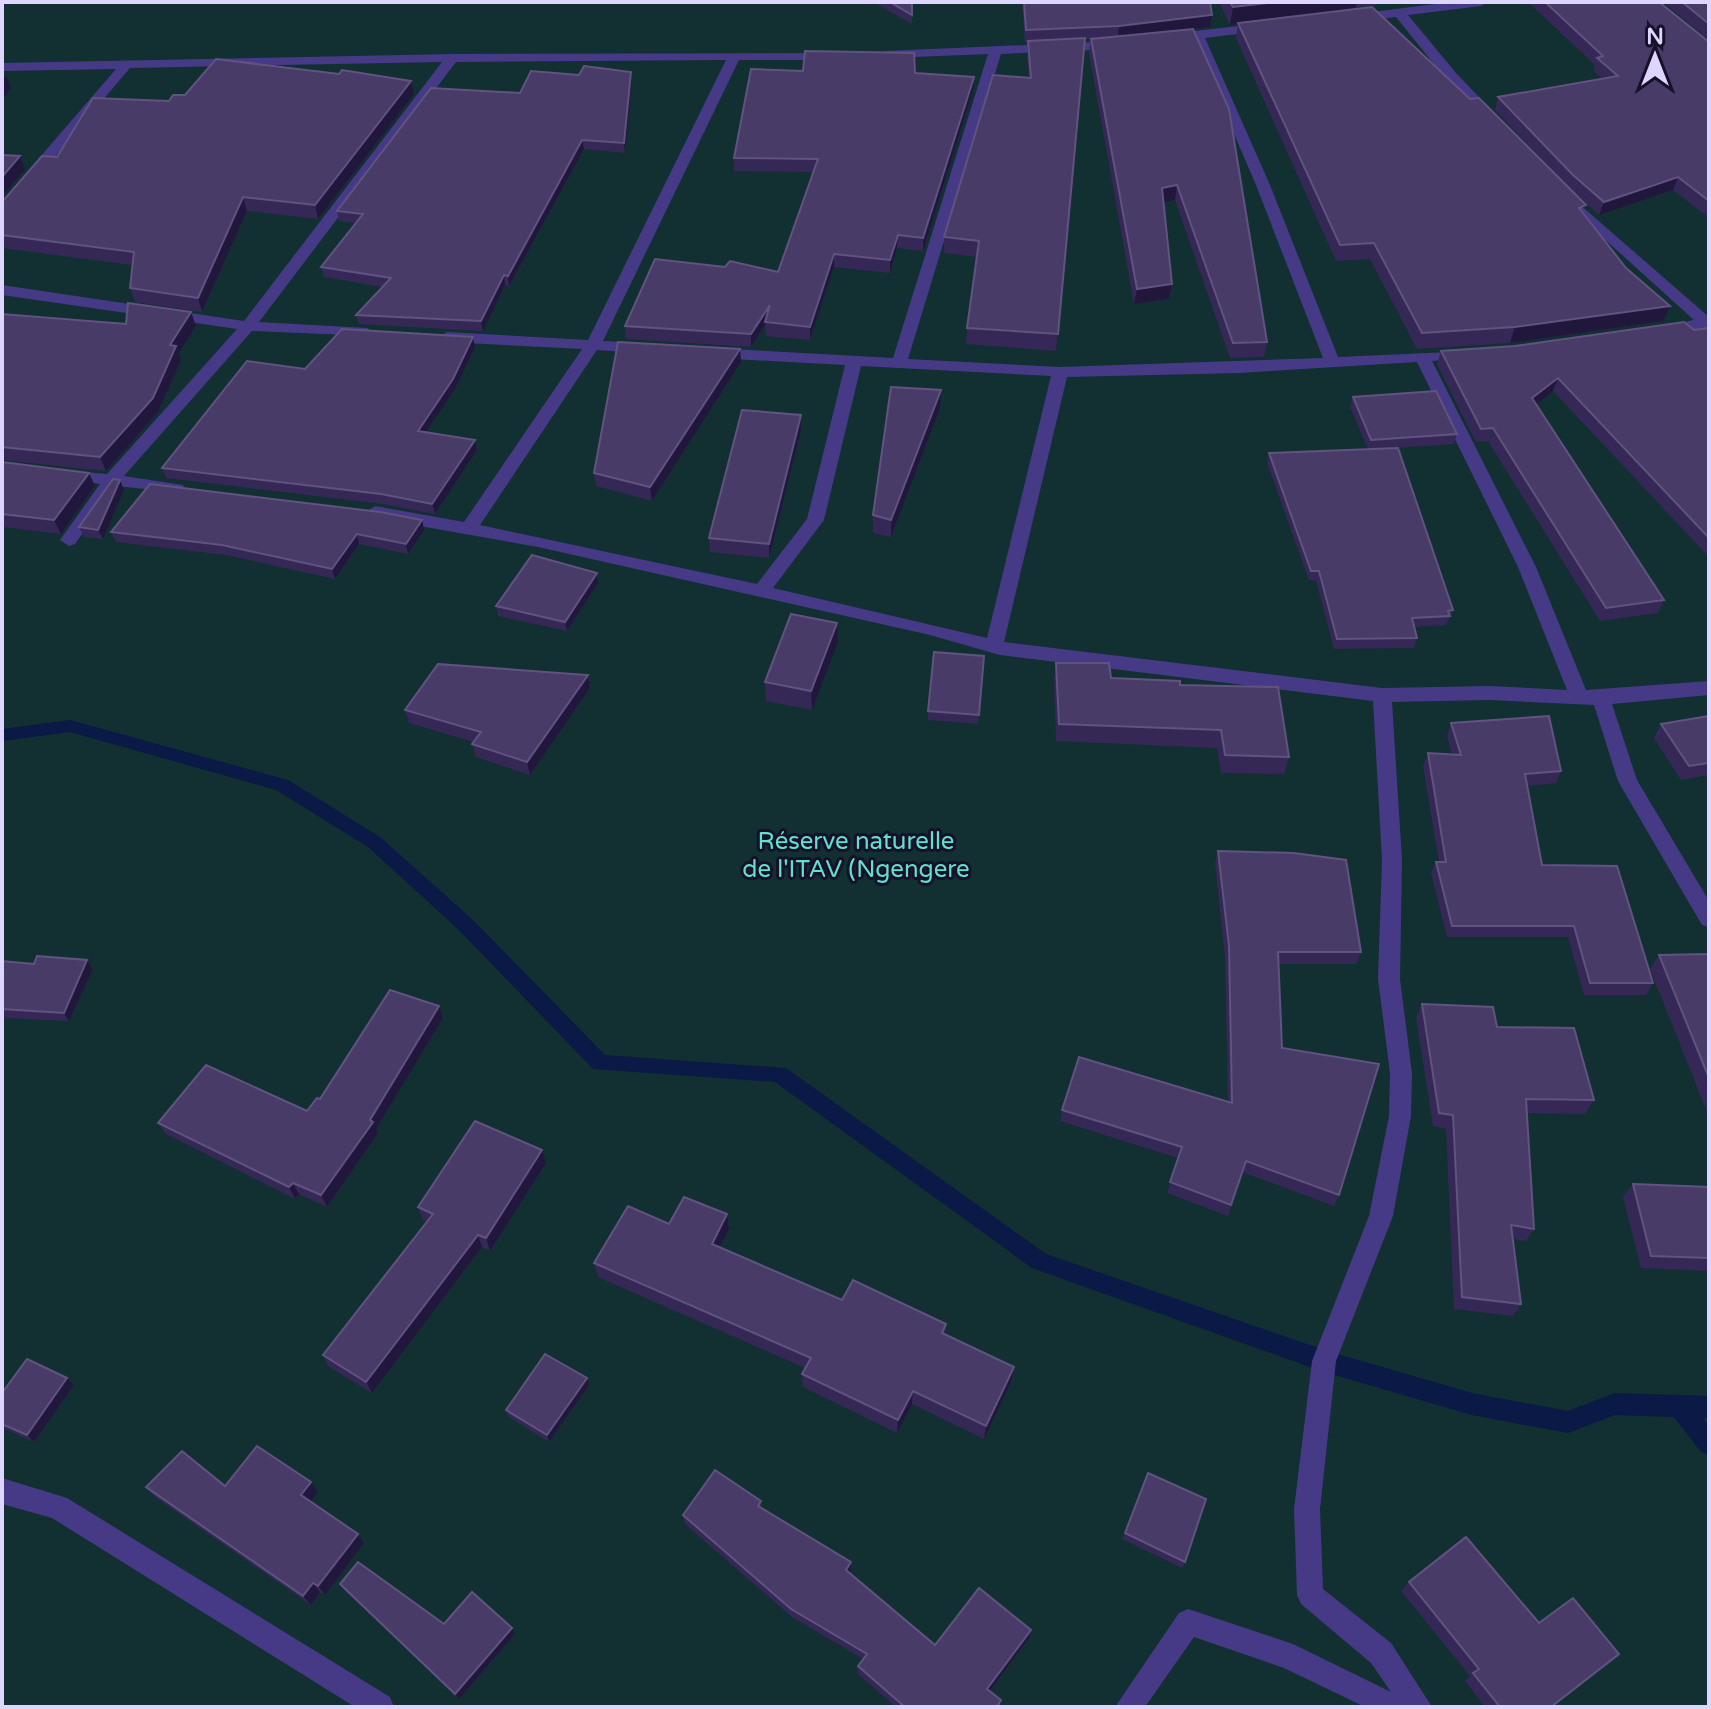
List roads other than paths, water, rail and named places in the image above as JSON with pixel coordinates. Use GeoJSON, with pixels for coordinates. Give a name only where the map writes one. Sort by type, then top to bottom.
{"type":"FeatureCollection","features":[{"type":"Feature","properties":{"kind":"street"},"geometry":{"type":"LineString","coordinates":[[1338,19],[1481,2]]}},
{"type":"Feature","properties":{"kind":"street"},"geometry":{"type":"LineString","coordinates":[[1400,13],[1451,76],[1502,129]]}},
{"type":"Feature","properties":{"kind":"street"},"geometry":{"type":"LineString","coordinates":[[1150,41],[1275,26]]}},
{"type":"Feature","properties":{"kind":"street"},"geometry":{"type":"LineString","coordinates":[[1197,34],[1263,185],[1332,362]]}},
{"type":"Feature","properties":{"kind":"street"},"geometry":{"type":"LineString","coordinates":[[872,55],[1134,43]]}},
{"type":"Feature","properties":{"kind":"street"},"geometry":{"type":"LineString","coordinates":[[899,364],[995,51]]}},
{"type":"Feature","properties":{"kind":"street"},"geometry":{"type":"LineString","coordinates":[[2,67],[452,58],[733,59],[841,56]]}},
{"type":"Feature","properties":{"kind":"street"},"geometry":{"type":"LineString","coordinates":[[69,540],[113,478],[248,326],[452,58]]}},
{"type":"Feature","properties":{"kind":"street"},"geometry":{"type":"LineString","coordinates":[[469,528],[593,345],[733,59]]}},
{"type":"Feature","properties":{"kind":"street"},"geometry":{"type":"LineString","coordinates":[[2,210],[127,64]]}},
{"type":"Feature","properties":{"kind":"street"},"geometry":{"type":"LineString","coordinates":[[1552,183],[1708,323]]}},
{"type":"Feature","properties":{"kind":"street"},"geometry":{"type":"LineString","coordinates":[[2,290],[248,326],[389,334]]}},
{"type":"Feature","properties":{"kind":"street"},"geometry":{"type":"LineString","coordinates":[[1646,333],[1708,323]]}},
{"type":"Feature","properties":{"kind":"street"},"geometry":{"type":"LineString","coordinates":[[436,336],[655,349]]}},
{"type":"Feature","properties":{"kind":"street"},"geometry":{"type":"LineString","coordinates":[[701,352],[1060,372],[1481,353]]}},
{"type":"Feature","properties":{"kind":"street"},"geometry":{"type":"LineString","coordinates":[[1422,357],[1525,558],[1556,629],[1579,697]]}},
{"type":"Feature","properties":{"kind":"street"},"geometry":{"type":"LineString","coordinates":[[761,591],[815,520],[854,361]]}},
{"type":"Feature","properties":{"kind":"street"},"geometry":{"type":"LineString","coordinates":[[994,647],[1060,372]]}},
{"type":"Feature","properties":{"kind":"street"},"geometry":{"type":"LineString","coordinates":[[50,472],[113,478],[191,491]]}},
{"type":"Feature","properties":{"kind":"street"},"geometry":{"type":"LineString","coordinates":[[354,510],[469,528],[761,591],[994,647],[1070,658],[1382,695],[1490,693],[1601,698],[1709,688]]}},
{"type":"Feature","properties":{"kind":"street"},"geometry":{"type":"LineString","coordinates":[[1382,695],[1392,860],[1389,979],[1401,1073],[1400,1116],[1381,1216],[1324,1361],[1307,1509],[1310,1595],[1381,1653],[1418,1707]]}},
{"type":"Feature","properties":{"kind":"street"},"geometry":{"type":"LineString","coordinates":[[1601,698],[1628,781],[1709,919]]}},
{"type":"Feature","properties":{"kind":"street"},"geometry":{"type":"LineString","coordinates":[[2,1491],[58,1507],[380,1707]]}},
{"type":"Feature","properties":{"kind":"street"},"geometry":{"type":"LineString","coordinates":[[1129,1707],[1188,1622],[1233,1633],[1323,1668],[1392,1707]]}},
{"type":"Feature","properties":{"kind":"waterway"},"geometry":{"type":"LineString","coordinates":[[2,735],[70,726],[282,785],[374,842],[466,925],[600,1063],[779,1074],[1039,1261],[1324,1361],[1472,1404],[1568,1422],[1615,1404],[1709,1407]]}},
{"type":"Feature","properties":{"kind":"waterway"},"geometry":{"type":"LineString","coordinates":[[1681,1408],[1709,1444]]}},
{"type":"Feature","properties":{"kind":"park label","name":"Réserve naturelle de l'ITAV (Ngengere"},"geometry":{"type":"Point","coordinates":[856,855]}}]}
